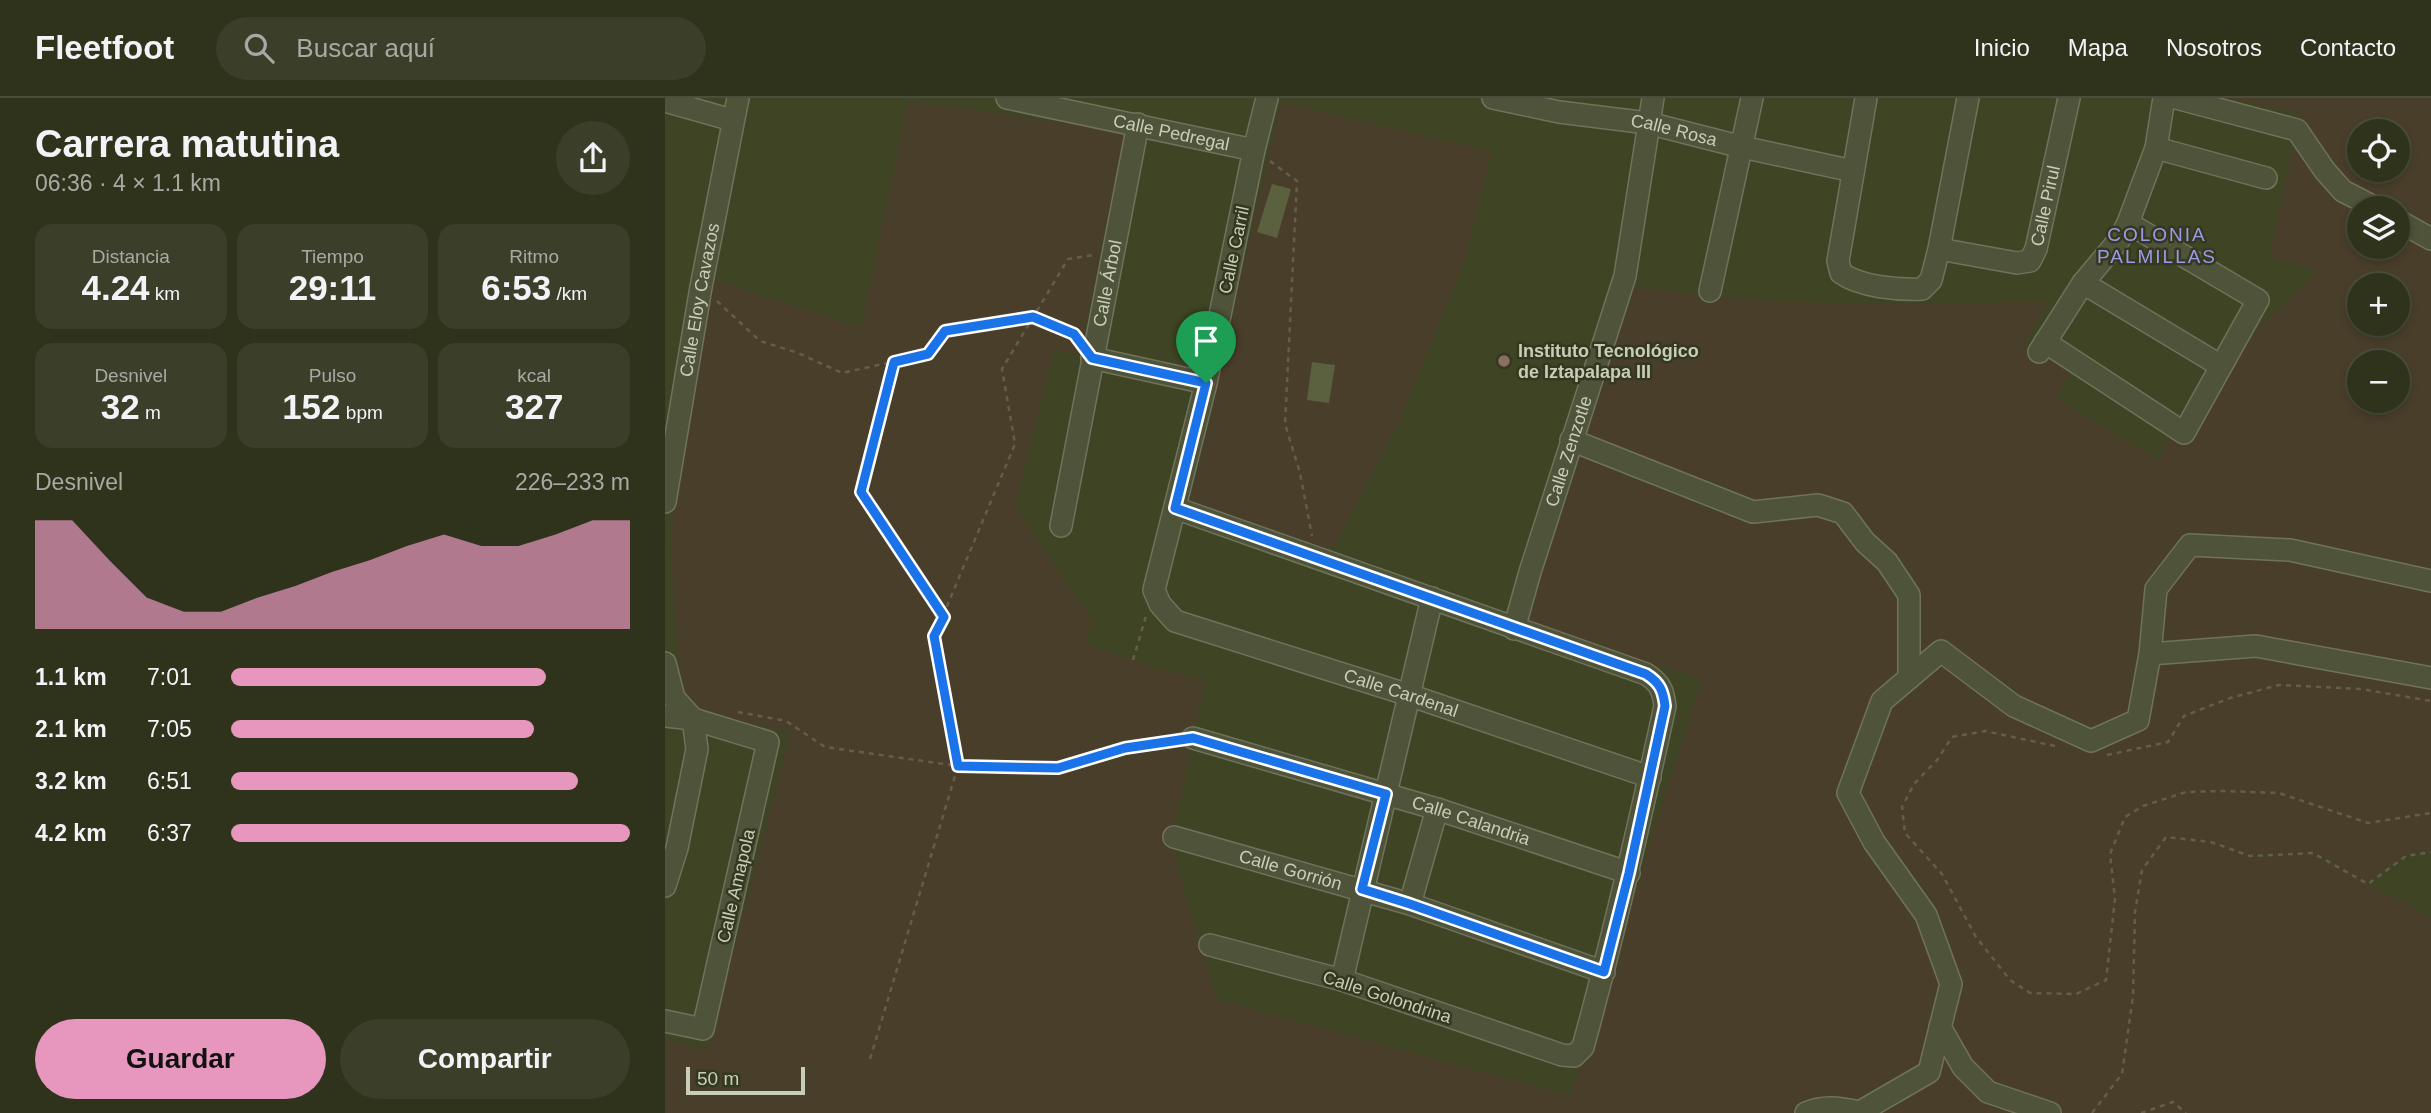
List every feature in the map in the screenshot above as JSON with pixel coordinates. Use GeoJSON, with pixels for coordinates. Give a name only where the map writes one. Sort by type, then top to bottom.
{"type":"FeatureCollection","features":[{"type":"Feature","properties":{"kind":"street","name":"Calle Eloy Cavazos"},"geometry":{"type":"LineString","coordinates":[[665,502],[671,422],[738,98]]}},
{"type":"Feature","properties":{"kind":"street","name":"Calle Pedregal"},"geometry":{"type":"LineString","coordinates":[[1007,98],[1254,150]]}},
{"type":"Feature","properties":{"kind":"street","name":"Calle Carril"},"geometry":{"type":"LineString","coordinates":[[1157,597],[1267,98]]}},
{"type":"Feature","properties":{"kind":"street","name":"Calle Rosa"},"geometry":{"type":"LineString","coordinates":[[1493,98],[1561,105],[1853,171]]}},
{"type":"Feature","properties":{"kind":"street","name":"Calle Zenzotle"},"geometry":{"type":"LineString","coordinates":[[1514,629],[1571,440],[1625,276],[1653,98]]}},
{"type":"Feature","properties":{"kind":"street"},"geometry":{"type":"LineString","coordinates":[[1710,291],[1752,98]]}},
{"type":"Feature","properties":{"kind":"street"},"geometry":{"type":"LineString","coordinates":[[1866,98],[1837,261],[1841,273],[1852,281],[1910,289],[1922,289],[1931,280],[1968,98]]}},
{"type":"Feature","properties":{"kind":"street","name":"Calle Pirul"},"geometry":{"type":"LineString","coordinates":[[1939,250],[2017,263],[2030,261],[2036,249],[2069,98]]}},
{"type":"Feature","properties":{"kind":"street"},"geometry":{"type":"LineString","coordinates":[[2128,223],[2258,300],[2184,433],[2042,347],[2083,283],[2119,240],[2128,223],[2156,148],[2164,98]]}},
{"type":"Feature","properties":{"kind":"street"},"geometry":{"type":"LineString","coordinates":[[2176,98],[2297,130],[2325,171],[2343,191],[2353,196]]}},
{"type":"Feature","properties":{"kind":"street"},"geometry":{"type":"LineString","coordinates":[[665,101],[732,120]]}},
{"type":"Feature","properties":{"kind":"street","name":"Calle Árbol"},"geometry":{"type":"LineString","coordinates":[[1061,526],[1138,124]]}},
{"type":"Feature","properties":{"kind":"street"},"geometry":{"type":"LineString","coordinates":[[2156,148],[2266,178]]}},
{"type":"Feature","properties":{"kind":"street"},"geometry":{"type":"LineString","coordinates":[[2410,228],[2431,240]]}},
{"type":"Feature","properties":{"kind":"street"},"geometry":{"type":"LineString","coordinates":[[2083,283],[2221,366]]}},
{"type":"Feature","properties":{"kind":"street"},"geometry":{"type":"LineString","coordinates":[[1092,358],[1206,383]]}},
{"type":"Feature","properties":{"kind":"street"},"geometry":{"type":"LineString","coordinates":[[1571,440],[1753,512],[1818,505],[1843,513],[1864,542],[1888,562],[1909,595],[1909,678]]}},
{"type":"Feature","properties":{"kind":"street"},"geometry":{"type":"LineString","coordinates":[[1175,508],[1646,674],[1659,682],[1664,693],[1665,706],[1629,873],[1604,972]]}},
{"type":"Feature","properties":{"kind":"street"},"geometry":{"type":"LineString","coordinates":[[1806,1113],[1817,1108],[1838,1107],[1860,1112],[1929,1072],[1951,984],[1926,915],[1874,842],[1848,793],[1882,701],[1909,678],[1941,651],[2014,706],[2091,741],[2138,720],[2150,654],[2156,589],[2190,545],[2290,550],[2431,581]]}},
{"type":"Feature","properties":{"kind":"street","name":"Calle Cardenal"},"geometry":{"type":"LineString","coordinates":[[1157,597],[1175,621],[1409,695],[1650,777]]}},
{"type":"Feature","properties":{"kind":"street"},"geometry":{"type":"LineString","coordinates":[[1342,980],[1431,598]]}},
{"type":"Feature","properties":{"kind":"street"},"geometry":{"type":"LineString","coordinates":[[2150,654],[2256,646],[2431,678]]}},
{"type":"Feature","properties":{"kind":"street"},"geometry":{"type":"LineString","coordinates":[[665,663],[674,698],[693,719],[697,749],[677,848],[665,886]]}},
{"type":"Feature","properties":{"kind":"street"},"geometry":{"type":"LineString","coordinates":[[665,716],[693,719]]}},
{"type":"Feature","properties":{"kind":"street","name":"Calle Amapola"},"geometry":{"type":"LineString","coordinates":[[665,1021],[703,1029],[768,743],[693,719]]}},
{"type":"Feature","properties":{"kind":"street","name":"Calle Calandria"},"geometry":{"type":"LineString","coordinates":[[1193,738],[1437,809],[1629,873]]}},
{"type":"Feature","properties":{"kind":"street"},"geometry":{"type":"LineString","coordinates":[[1410,904],[1437,809]]}},
{"type":"Feature","properties":{"kind":"street","name":"Calle Gorrión"},"geometry":{"type":"LineString","coordinates":[[1174,837],[1410,904],[1604,972]]}},
{"type":"Feature","properties":{"kind":"street","name":"Calle Golondrina"},"geometry":{"type":"LineString","coordinates":[[1210,946],[1342,980],[1562,1055],[1574,1056],[1583,1048],[1604,972]]}},
{"type":"Feature","properties":{"kind":"street"},"geometry":{"type":"LineString","coordinates":[[1940,1027],[1963,1067],[1988,1092],[2050,1113]]}},
{"type":"Feature","properties":{"kind":"path"},"geometry":{"type":"LineString","coordinates":[[1254,150],[1297,181],[1285,424],[1300,473],[1313,533],[1308,556]]}},
{"type":"Feature","properties":{"kind":"path"},"geometry":{"type":"LineString","coordinates":[[870,1059],[958,766],[934,636],[1016,443],[1002,369],[1068,259],[1114,252]]}},
{"type":"Feature","properties":{"kind":"path"},"geometry":{"type":"LineString","coordinates":[[701,287],[760,341],[798,353],[842,373],[928,354],[945,331],[1033,317],[1074,334],[1092,358]]}},
{"type":"Feature","properties":{"kind":"path"},"geometry":{"type":"LineString","coordinates":[[894,362],[861,492],[944,617]]}},
{"type":"Feature","properties":{"kind":"path"},"geometry":{"type":"LineString","coordinates":[[1133,660],[1157,597]]}},
{"type":"Feature","properties":{"kind":"path"},"geometry":{"type":"LineString","coordinates":[[2105,755],[2168,742],[2183,716],[2230,698],[2279,685],[2361,689],[2431,701]]}},
{"type":"Feature","properties":{"kind":"path"},"geometry":{"type":"LineString","coordinates":[[736,712],[786,721],[825,747],[958,766],[1058,768],[1125,748],[1193,738]]}},
{"type":"Feature","properties":{"kind":"path"},"geometry":{"type":"LineString","coordinates":[[2056,747],[1985,731],[1952,737],[1937,760],[1914,784],[1902,807],[1905,833],[1942,874],[1976,937],[2010,980],[2029,993],[2076,994],[2106,980],[2115,899],[2110,854],[2125,817],[2143,806],[2186,792],[2223,791],[2279,793],[2368,823],[2431,813]]}},
{"type":"Feature","properties":{"kind":"path"},"geometry":{"type":"LineString","coordinates":[[2092,1113],[2122,1073],[2133,996],[2135,912],[2142,870],[2166,837],[2211,842],[2250,856],[2313,853],[2368,884],[2406,856],[2431,852]]}},
{"type":"Feature","properties":{"kind":"path"},"geometry":{"type":"LineString","coordinates":[[2141,1113],[2172,1102],[2186,1113]]}},
{"type":"Feature","properties":{"kind":"shaded area"},"geometry":{"type":"Polygon","coordinates":[[[2224,98],[2431,98],[2431,850],[2405,855],[2368,882],[2314,851],[2250,854],[2211,840],[2166,836],[2160,844],[2166,837],[2211,842],[2250,856],[2313,853],[2431,918],[2431,1113],[665,1113],[665,1041],[708,1049],[791,732],[693,710],[681,694],[671,564],[673,512],[715,280],[861,328],[908,101],[1125,132],[1080,354],[1054,350],[1015,506],[1092,621],[1085,643],[1149,667],[1205,680],[1171,844],[1216,999],[1570,1096],[1702,679],[1524,623],[1632,288],[1775,302],[1954,304],[2049,301],[2022,346],[2044,359],[2047,354],[2074,369],[2055,398],[2159,461],[2170,434],[2226,360],[2317,271],[2269,256],[2301,113],[2224,98]]]}},
{"type":"Feature","properties":{"kind":"shaded area"},"geometry":{"type":"Polygon","coordinates":[[[1281,102],[1492,152],[1465,260],[1397,426],[1331,553],[1189,507],[1281,102]]]}},
{"type":"Feature","properties":{"kind":"building"},"geometry":{"type":"Polygon","coordinates":[[[1272,184],[1291,189],[1277,238],[1257,232],[1272,184]]]}},
{"type":"Feature","properties":{"kind":"building"},"geometry":{"type":"Polygon","coordinates":[[[1312,362],[1335,365],[1329,403],[1307,400],[1312,362]]]}},
{"type":"Feature","properties":{"kind":"place","name":"Instituto Tecnológico de Iztapalapa III"},"geometry":{"type":"Point","coordinates":[1504,361]}},
{"type":"Feature","properties":{"kind":"district","name":"COLONIA PALMILLAS"},"geometry":{"type":"Point","coordinates":[2157,245]}},
{"type":"Feature","properties":{"kind":"route"},"geometry":{"type":"LineString","coordinates":[[1033,317],[1074,334],[1092,358],[1206,383],[1175,508],[1646,674],[1659,682],[1664,693],[1665,706],[1629,873],[1604,972],[1362,889],[1386,794],[1193,738],[1125,748],[1058,768],[958,766],[934,636],[944,617],[861,492],[894,362],[928,354],[945,331],[1033,317]]}}]}
